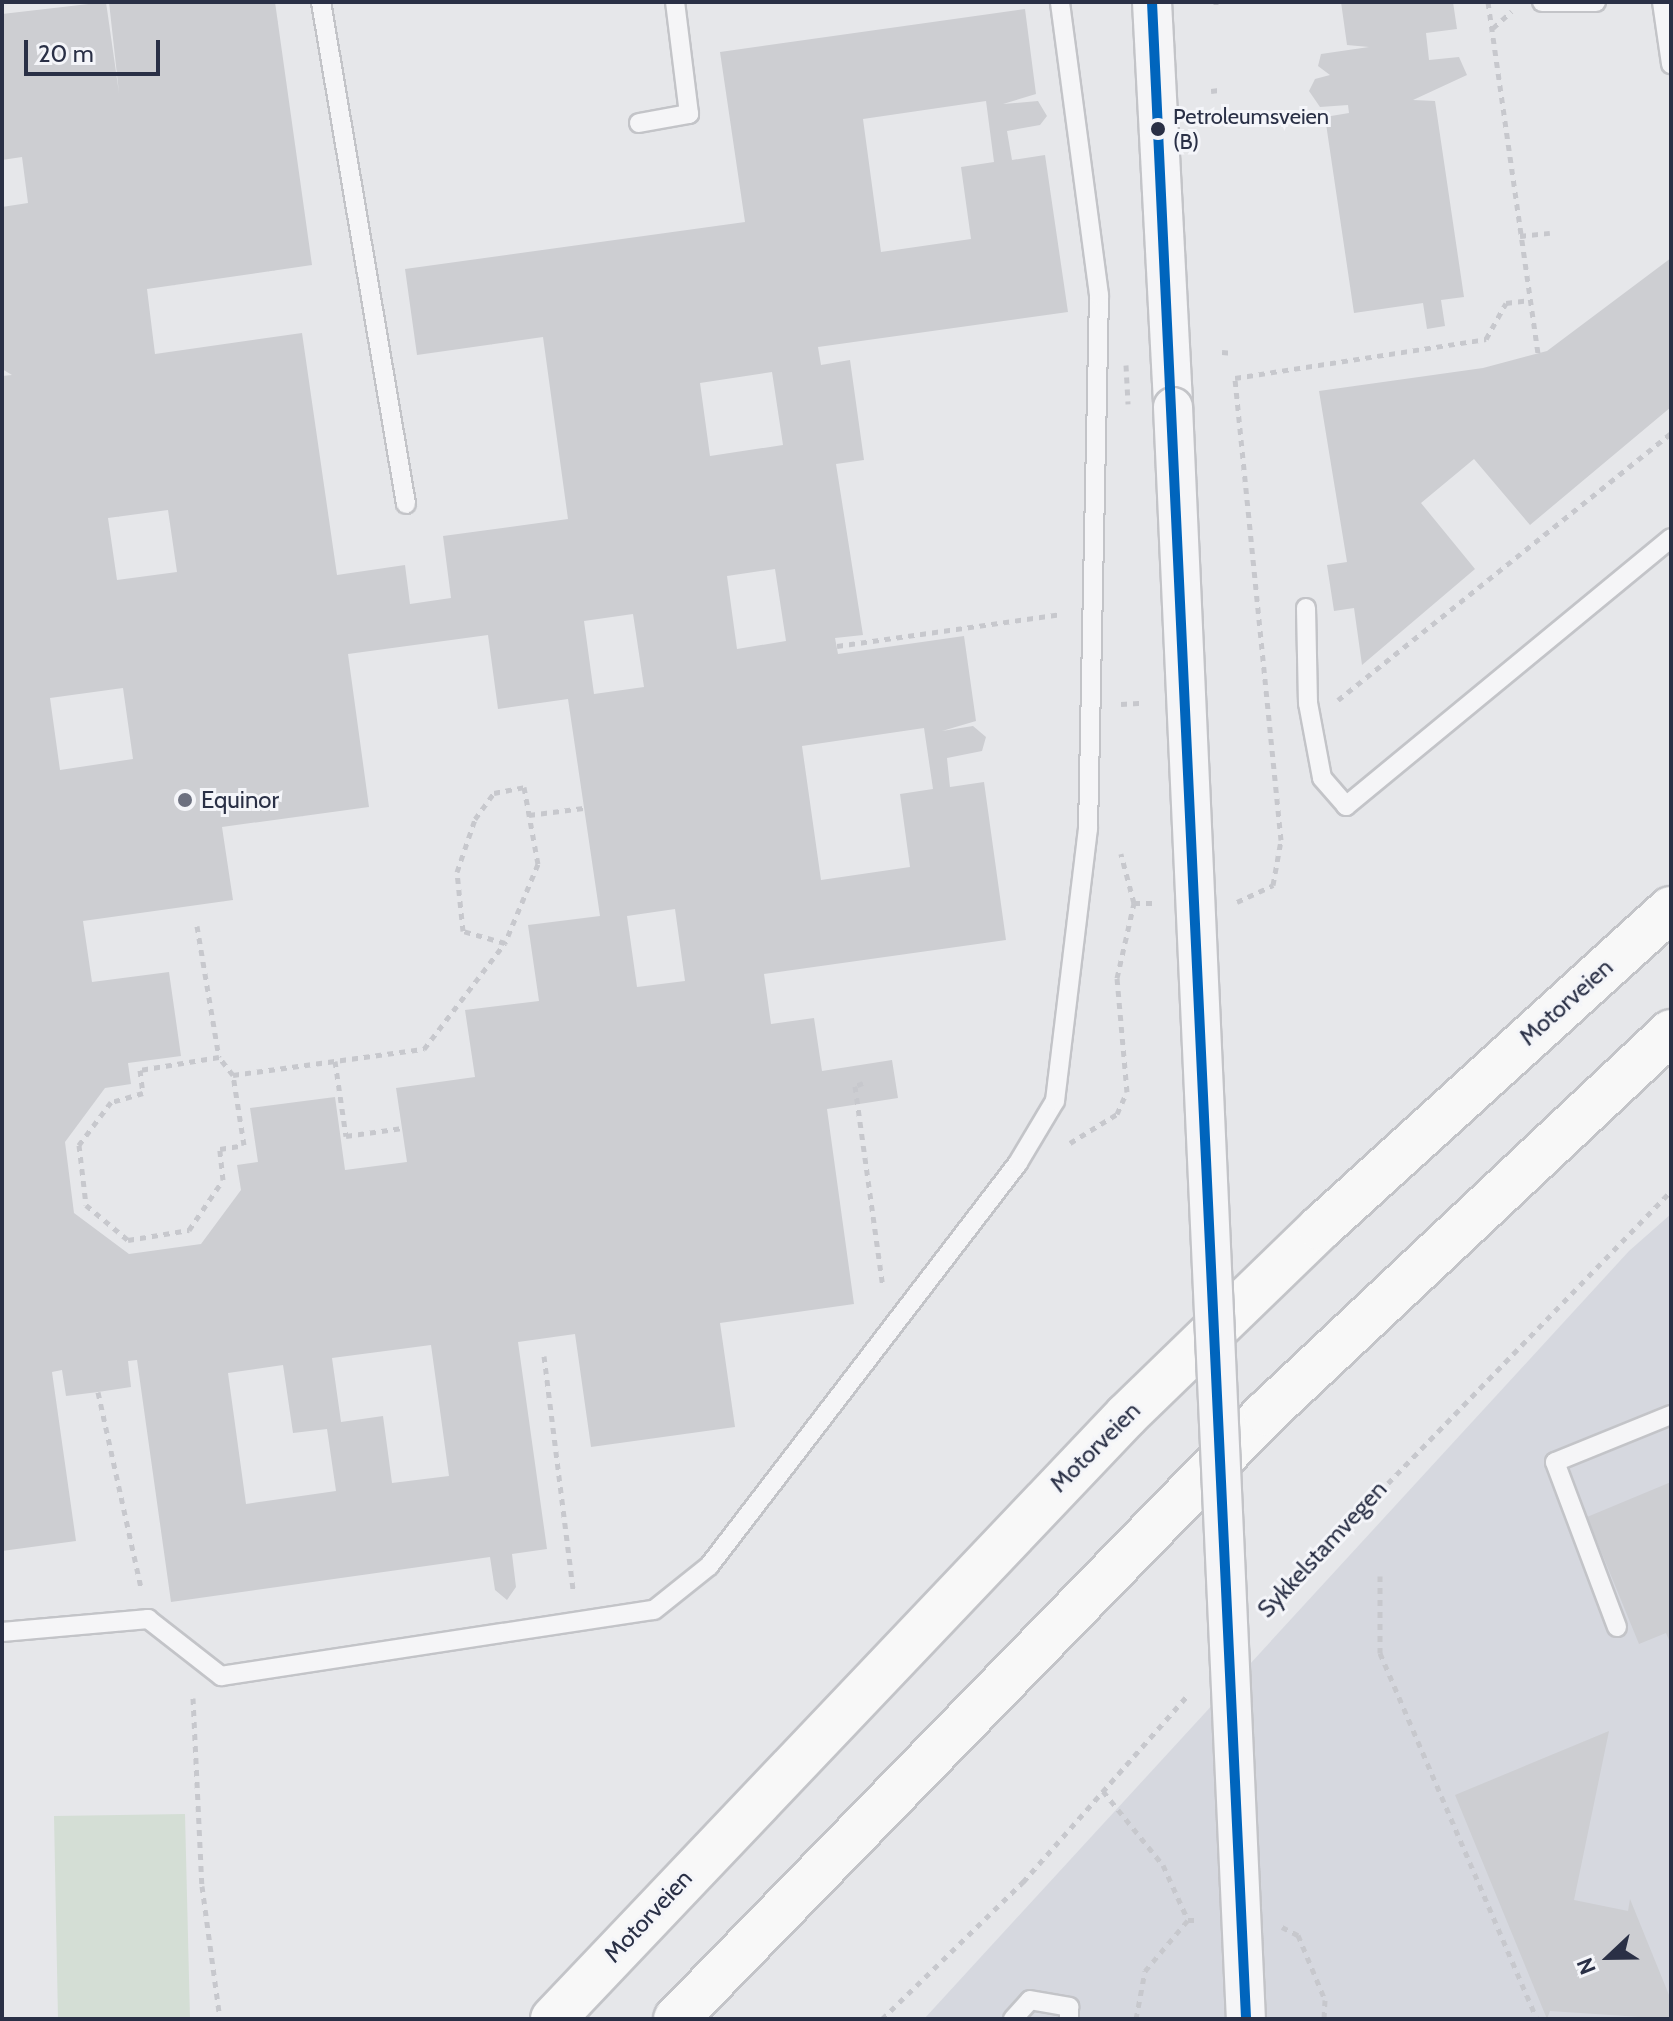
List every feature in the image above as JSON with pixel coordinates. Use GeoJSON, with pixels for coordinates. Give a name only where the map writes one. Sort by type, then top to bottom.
{"type":"FeatureCollection","features":[{"type":"Feature","properties":{"kind":"highway","name":"Motorveien"},"geometry":{"type":"LineString","coordinates":[[553,2019],[1127,1415],[1320,1228],[1671,909]]}},
{"type":"Feature","properties":{"kind":"highway"},"geometry":{"type":"LineString","coordinates":[[676,2019],[1266,1413],[1671,1032]]}},
{"type":"Feature","properties":{"kind":"street"},"geometry":{"type":"LineString","coordinates":[[1152,2],[1246,2019]]}},
{"type":"Feature","properties":{"kind":"lane"},"geometry":{"type":"LineString","coordinates":[[321,2],[406,504]]}},
{"type":"Feature","properties":{"kind":"lane"},"geometry":{"type":"LineString","coordinates":[[639,123],[689,114],[675,2]]}},
{"type":"Feature","properties":{"kind":"lane"},"geometry":{"type":"LineString","coordinates":[[2,1632],[148,1619],[221,1676],[578,1627],[654,1610],[709,1566],[890,1335],[1018,1163],[1055,1101],[1088,814],[1099,295],[1060,2]]}},
{"type":"Feature","properties":{"kind":"lane"},"geometry":{"type":"LineString","coordinates":[[1542,2],[1596,2]]}},
{"type":"Feature","properties":{"kind":"lane"},"geometry":{"type":"LineString","coordinates":[[1662,2],[1671,64]]}},
{"type":"Feature","properties":{"kind":"lane"},"geometry":{"type":"LineString","coordinates":[[1306,608],[1308,703],[1322,778],[1346,806],[1671,538]]}},
{"type":"Feature","properties":{"kind":"lane"},"geometry":{"type":"LineString","coordinates":[[1617,1627],[1555,1462],[1671,1415]]}},
{"type":"Feature","properties":{"kind":"lane"},"geometry":{"type":"LineString","coordinates":[[1013,2019],[1030,2000],[1069,2007],[1069,2019]]}},
{"type":"Feature","properties":{"kind":"path"},"geometry":{"type":"LineString","coordinates":[[1488,2],[1538,354]]}},
{"type":"Feature","properties":{"kind":"path"},"geometry":{"type":"LineString","coordinates":[[1492,29],[1522,2]]}},
{"type":"Feature","properties":{"kind":"path"},"geometry":{"type":"LineString","coordinates":[[1211,91],[1219,90]]}},
{"type":"Feature","properties":{"kind":"path"},"geometry":{"type":"LineString","coordinates":[[1520,236],[1550,233]]}},
{"type":"Feature","properties":{"kind":"path"},"geometry":{"type":"LineString","coordinates":[[1233,904],[1273,885],[1281,840],[1265,707],[1235,378],[1486,339],[1506,303],[1529,300]]}},
{"type":"Feature","properties":{"kind":"path"},"geometry":{"type":"LineString","coordinates":[[1222,352],[1233,353]]}},
{"type":"Feature","properties":{"kind":"path"},"geometry":{"type":"LineString","coordinates":[[1265,707],[1347,699],[1671,433]]}},
{"type":"Feature","properties":{"kind":"path"},"geometry":{"type":"LineString","coordinates":[[837,646],[1067,613]]}},
{"type":"Feature","properties":{"kind":"path"},"geometry":{"type":"LineString","coordinates":[[1117,713],[1117,704],[1145,703]]}},
{"type":"Feature","properties":{"kind":"path"},"geometry":{"type":"LineString","coordinates":[[233,1075],[424,1049],[505,943],[538,864],[524,787],[494,793],[475,819],[457,872],[463,931],[505,943]]}},
{"type":"Feature","properties":{"kind":"path"},"geometry":{"type":"LineString","coordinates":[[529,815],[584,808]]}},
{"type":"Feature","properties":{"kind":"path"},"geometry":{"type":"LineString","coordinates":[[1018,1163],[1050,1155],[1117,1114],[1127,1092],[1117,978],[1134,903]]}},
{"type":"Feature","properties":{"kind":"path"},"geometry":{"type":"LineString","coordinates":[[197,926],[219,1057],[233,1075],[244,1145],[220,1149],[223,1180],[189,1230],[128,1240],[86,1205],[79,1145],[111,1102],[143,1093],[140,1070],[219,1057]]}},
{"type":"Feature","properties":{"kind":"path"},"geometry":{"type":"LineString","coordinates":[[335,1061],[346,1136],[402,1128]]}},
{"type":"Feature","properties":{"kind":"path"},"geometry":{"type":"LineString","coordinates":[[863,1083],[855,1086],[890,1335]]}},
{"type":"Feature","properties":{"kind":"path","name":"Sykkelstamvegen"},"geometry":{"type":"LineString","coordinates":[[1262,1614],[1671,1191]]}},
{"type":"Feature","properties":{"kind":"path"},"geometry":{"type":"LineString","coordinates":[[544,1356],[578,1627]]}},
{"type":"Feature","properties":{"kind":"path"},"geometry":{"type":"LineString","coordinates":[[98,1392],[148,1619]]}},
{"type":"Feature","properties":{"kind":"path"},"geometry":{"type":"LineString","coordinates":[[1380,1576],[1380,1653],[1537,2019]]}},
{"type":"Feature","properties":{"kind":"path"},"geometry":{"type":"LineString","coordinates":[[189,1650],[202,1886],[220,2019]]}},
{"type":"Feature","properties":{"kind":"path"},"geometry":{"type":"LineString","coordinates":[[882,2019],[1023,1882],[1200,1681]]}},
{"type":"Feature","properties":{"kind":"path"},"geometry":{"type":"LineString","coordinates":[[1103,1791],[1163,1865],[1188,1920]]}},
{"type":"Feature","properties":{"kind":"shaded area"},"geometry":{"type":"Polygon","coordinates":[[[1671,1214],[1671,2019],[924,2019],[1629,1251],[1671,1214]]]}},
{"type":"Feature","properties":{"kind":"shaded area"},"geometry":{"type":"Polygon","coordinates":[[[185,1814],[190,2019],[58,2019],[54,1816],[185,1814]]]}},
{"type":"Feature","properties":{"kind":"building","name":"Equinor"},"geometry":{"type":"Polygon","coordinates":[[[106,2],[119,93],[109,2],[275,2],[312,265],[147,289],[155,354],[302,333],[337,575],[405,565],[410,604],[451,598],[443,536],[568,519],[543,337],[417,355],[405,269],[745,222],[720,52],[1025,9],[1036,94],[1003,104],[1038,101],[1047,116],[1040,125],[1007,131],[1012,160],[1045,155],[1068,312],[818,347],[821,365],[850,360],[864,460],[836,464],[863,635],[835,638],[838,654],[964,636],[976,721],[942,731],[973,726],[986,737],[982,751],[947,758],[950,787],[984,782],[1006,940],[764,974],[771,1024],[814,1018],[822,1071],[892,1060],[898,1098],[827,1109],[854,1304],[720,1323],[735,1427],[591,1447],[575,1334],[518,1342],[547,1549],[512,1554],[516,1587],[507,1600],[495,1590],[490,1557],[171,1602],[137,1360],[128,1361],[131,1387],[98,1392],[66,1396],[62,1370],[52,1372],[76,1541],[2,1551],[2,376],[12,375],[2,369],[2,207],[28,203],[22,157],[2,160],[2,14],[106,2]],[[986,101],[863,119],[881,252],[971,239],[961,167],[994,162],[986,101]],[[772,372],[700,383],[710,456],[783,445],[772,372]],[[168,510],[108,518],[117,580],[177,572],[168,510]],[[775,569],[727,576],[737,649],[786,641],[775,569]],[[633,614],[584,621],[594,694],[644,687],[633,614]],[[488,635],[348,654],[369,807],[222,827],[233,900],[83,921],[92,982],[169,972],[181,1056],[128,1063],[131,1084],[105,1088],[65,1142],[74,1213],[129,1254],[201,1244],[241,1190],[237,1165],[258,1162],[250,1108],[335,1097],[345,1170],[407,1162],[396,1088],[475,1077],[465,1010],[539,1001],[528,925],[600,916],[568,699],[498,709],[488,635]],[[123,688],[50,698],[60,770],[133,759],[123,688]],[[924,728],[802,746],[821,880],[910,867],[900,794],[933,789],[924,728]],[[675,909],[627,916],[637,987],[685,981],[675,909]],[[431,1345],[332,1358],[341,1422],[383,1416],[392,1483],[449,1476],[431,1345]],[[283,1365],[228,1373],[246,1504],[336,1491],[327,1429],[293,1433],[283,1365]]]}},
{"type":"Feature","properties":{"kind":"building"},"geometry":{"type":"Polygon","coordinates":[[[1341,2],[1453,2],[1457,29],[1426,33],[1429,60],[1459,57],[1467,75],[1413,100],[1435,101],[1464,297],[1441,300],[1445,326],[1427,329],[1423,303],[1354,313],[1325,117],[1349,113],[1348,105],[1320,107],[1309,91],[1315,79],[1330,75],[1318,66],[1321,54],[1369,47],[1347,45],[1341,2]]]}},
{"type":"Feature","properties":{"kind":"building"},"geometry":{"type":"Polygon","coordinates":[[[1671,258],[1671,407],[1530,525],[1474,459],[1421,503],[1475,569],[1362,665],[1354,608],[1334,611],[1327,565],[1347,562],[1319,391],[1483,368],[1547,351],[1671,258]]]}},
{"type":"Feature","properties":{"kind":"building"},"geometry":{"type":"Polygon","coordinates":[[[1671,1482],[1671,1645],[1666,1633],[1639,1644],[1587,1517],[1671,1482]]]}},
{"type":"Feature","properties":{"kind":"building"},"geometry":{"type":"Polygon","coordinates":[[[1609,1731],[1574,1900],[1628,1911],[1630,1899],[1671,2000],[1671,2019],[1550,2011],[1547,2019],[1455,1795],[1609,1731]]]}},
{"type":"Feature","properties":{"kind":"transit line"},"geometry":{"type":"LineString","coordinates":[[1152,2],[1246,2019]]}},
{"type":"Feature","properties":{"kind":"place","name":"Petroleumsveien (B)"},"geometry":{"type":"Point","coordinates":[1158,129]}},
{"type":"Feature","properties":{"kind":"place","name":"Equinor"},"geometry":{"type":"Point","coordinates":[185,800]}}]}
